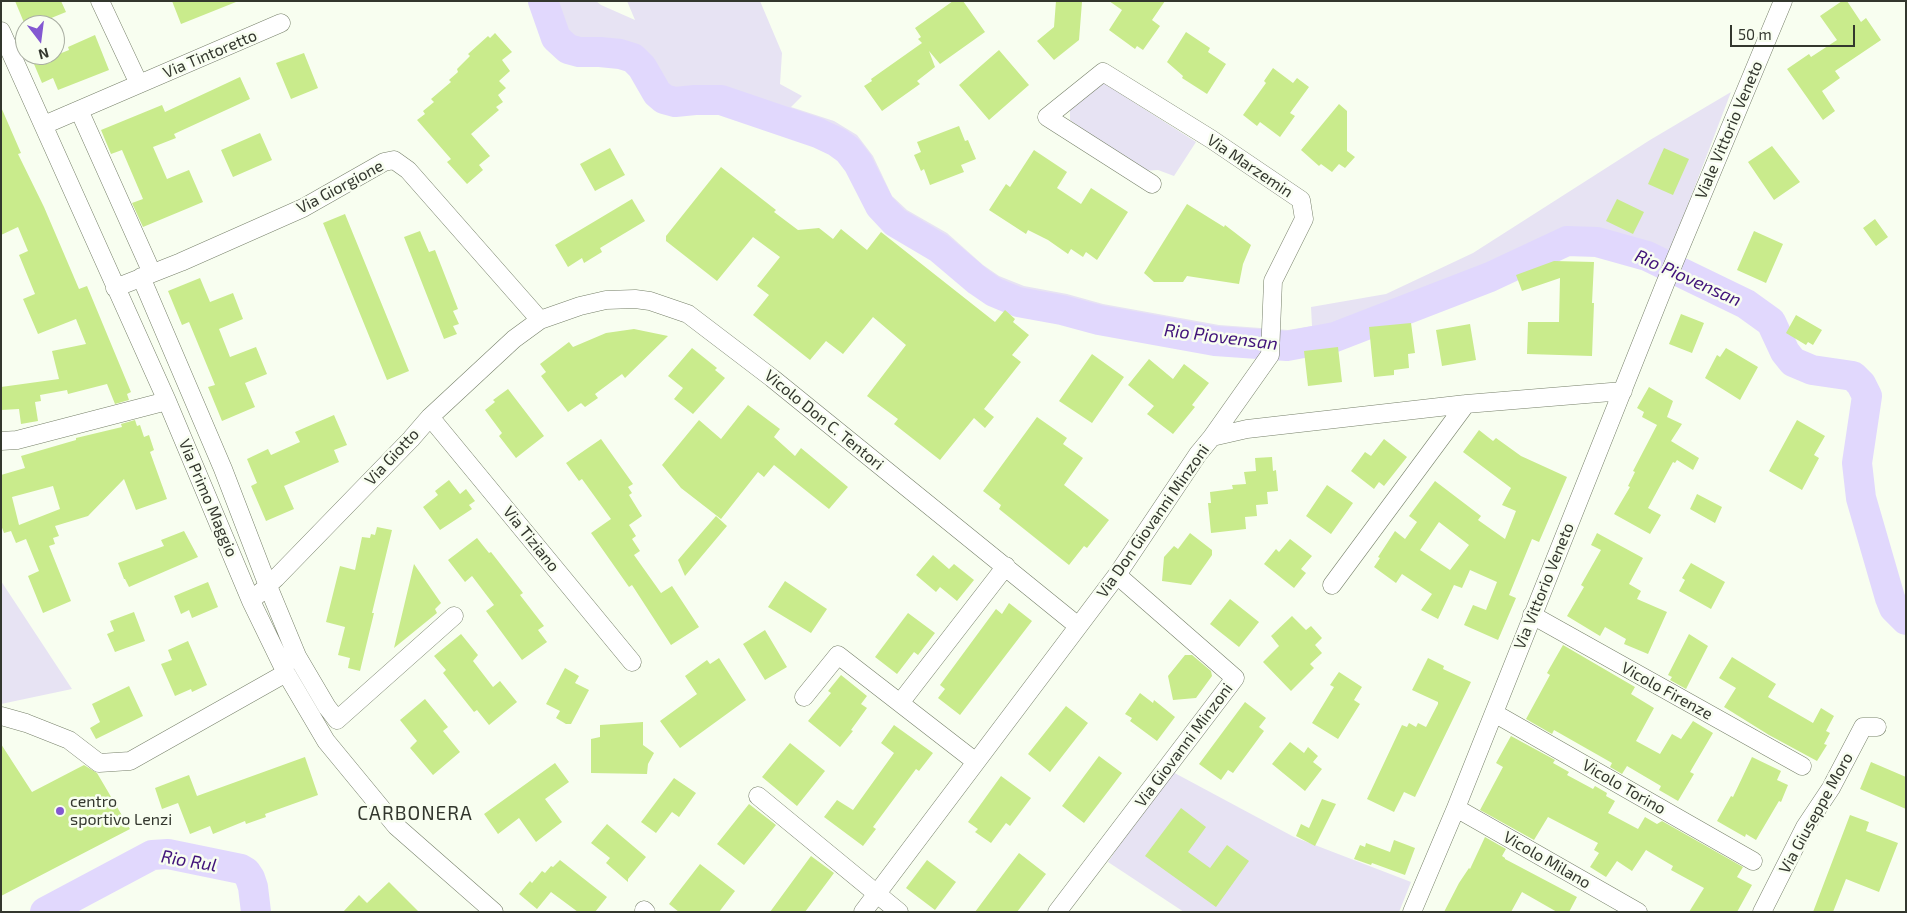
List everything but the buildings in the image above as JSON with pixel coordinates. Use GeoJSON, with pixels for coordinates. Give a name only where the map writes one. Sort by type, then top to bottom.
{"type":"FeatureCollection","features":[{"type":"Feature","properties":{"kind":"street"},"geometry":{"type":"LineString","coordinates":[[100,1],[139,84]]}},
{"type":"Feature","properties":{"kind":"street","name":"Viale Vittorio Veneto"},"geometry":{"type":"LineString","coordinates":[[1676,260],[1783,1]]}},
{"type":"Feature","properties":{"kind":"street","name":"Via Tintoretto"},"geometry":{"type":"LineString","coordinates":[[44,125],[281,23]]}},
{"type":"Feature","properties":{"kind":"street","name":"Via Primo Maggio"},"geometry":{"type":"LineString","coordinates":[[1,31],[167,401],[251,601],[286,673],[326,741],[396,826],[494,912]]}},
{"type":"Feature","properties":{"kind":"street","name":"Via Marzemin"},"geometry":{"type":"LineString","coordinates":[[1152,184],[1047,117],[1103,72],[1211,139],[1301,200],[1304,219],[1274,281],[1270,355],[1212,437]]}},
{"type":"Feature","properties":{"kind":"street"},"geometry":{"type":"LineString","coordinates":[[79,110],[297,656],[327,707],[337,720],[454,616]]}},
{"type":"Feature","properties":{"kind":"street","name":"Via Giorgione"},"geometry":{"type":"LineString","coordinates":[[115,288],[303,208],[384,162],[394,160],[408,170],[540,320]]}},
{"type":"Feature","properties":{"kind":"street","name":"Via Vittorio Veneto"},"geometry":{"type":"LineString","coordinates":[[1412,912],[1456,808],[1622,390],[1676,260]]}},
{"type":"Feature","properties":{"kind":"street","name":"Vicolo Don C. Tentori"},"geometry":{"type":"LineString","coordinates":[[540,320],[580,306],[606,300],[650,301],[688,314],[780,384],[1078,626]]}},
{"type":"Feature","properties":{"kind":"street","name":"Via Giotto"},"geometry":{"type":"LineString","coordinates":[[251,601],[268,586],[411,439],[430,417],[514,339],[540,320]]}},
{"type":"Feature","properties":{"kind":"street","name":"Via Don Giovanni Minzoni"},"geometry":{"type":"LineString","coordinates":[[863,912],[1117,575],[1198,454],[1212,437],[1248,429],[1466,404],[1622,390]]}},
{"type":"Feature","properties":{"kind":"street"},"geometry":{"type":"LineString","coordinates":[[1,441],[17,440],[167,401]]}},
{"type":"Feature","properties":{"kind":"street"},"geometry":{"type":"LineString","coordinates":[[1332,585],[1466,404]]}},
{"type":"Feature","properties":{"kind":"street","name":"Via Tiziano"},"geometry":{"type":"LineString","coordinates":[[430,417],[632,662]]}},
{"type":"Feature","properties":{"kind":"street"},"geometry":{"type":"LineString","coordinates":[[900,703],[1006,566]]}},
{"type":"Feature","properties":{"kind":"street","name":"Via Giovanni Minzoni"},"geometry":{"type":"LineString","coordinates":[[1057,912],[1235,678],[1117,575]]}},
{"type":"Feature","properties":{"kind":"street","name":"Vicolo Firenze"},"geometry":{"type":"LineString","coordinates":[[1532,615],[1802,766]]}},
{"type":"Feature","properties":{"kind":"street"},"geometry":{"type":"LineString","coordinates":[[804,697],[838,655],[976,762]]}},
{"type":"Feature","properties":{"kind":"street"},"geometry":{"type":"LineString","coordinates":[[1,716],[26,723],[69,740],[99,764],[130,761],[286,673]]}},
{"type":"Feature","properties":{"kind":"street","name":"Vicolo Torino"},"geometry":{"type":"LineString","coordinates":[[1494,713],[1753,861]]}},
{"type":"Feature","properties":{"kind":"street","name":"Via Giuseppe Moro"},"geometry":{"type":"LineString","coordinates":[[1762,912],[1805,827],[1830,788],[1863,727],[1877,727]]}},
{"type":"Feature","properties":{"kind":"street"},"geometry":{"type":"LineString","coordinates":[[758,796],[899,912]]}},
{"type":"Feature","properties":{"kind":"street","name":"Vicolo Milano"},"geometry":{"type":"LineString","coordinates":[[1456,808],[1638,912]]}},
{"type":"Feature","properties":{"kind":"shaded area"},"geometry":{"type":"Polygon","coordinates":[[[530,1],[596,1],[635,20],[627,1],[760,1],[782,53],[780,84],[802,96],[791,107],[834,121],[857,135],[873,156],[892,196],[907,210],[947,233],[983,265],[999,276],[1024,286],[1067,294],[1103,304],[1219,325],[1288,330],[1312,326],[1311,307],[1386,294],[1473,253],[1650,140],[1731,92],[1661,275],[1633,263],[1602,254],[1589,252],[1570,253],[1496,287],[1346,346],[1322,353],[1290,358],[1216,353],[1096,331],[1061,321],[1016,313],[987,302],[931,257],[889,232],[870,213],[843,162],[831,151],[823,146],[752,124],[723,112],[697,111],[676,114],[657,110],[644,96],[629,69],[600,64],[570,63],[556,56],[541,36],[530,1]]]}},
{"type":"Feature","properties":{"kind":"shaded area"},"geometry":{"type":"Polygon","coordinates":[[[1102,82],[1196,142],[1174,176],[1158,170],[1141,171],[1070,120],[1070,109],[1102,82]]]}},
{"type":"Feature","properties":{"kind":"shaded area"},"geometry":{"type":"Polygon","coordinates":[[[1,581],[72,689],[1,704],[1,581]]]}},
{"type":"Feature","properties":{"kind":"shaded area"},"geometry":{"type":"Polygon","coordinates":[[[1169,770],[1294,837],[1411,882],[1399,912],[1184,912],[1108,862],[1169,770]]]}},
{"type":"Feature","properties":{"kind":"waterway","name":"Rio Piovensan"},"geometry":{"type":"LineString","coordinates":[[543,1],[556,38],[568,49],[579,52],[620,54],[633,58],[642,67],[657,93],[664,99],[675,102],[721,100],[818,133],[837,142],[848,150],[858,163],[880,206],[895,222],[939,248],[994,292],[1018,302],[1062,310],[1099,320],[1215,341],[1287,346],[1335,337],[1490,277],[1567,241],[1597,242],[1647,256],[1746,304],[1771,322],[1785,352],[1793,362],[1812,370],[1853,376],[1861,384],[1867,396],[1857,463],[1861,498],[1890,598],[1894,608],[1906,620]]}},
{"type":"Feature","properties":{"kind":"waterway","name":"Rio Rul"},"geometry":{"type":"LineString","coordinates":[[45,912],[152,855],[168,854],[241,869],[246,872],[253,887],[256,912]]}},
{"type":"Feature","properties":{"kind":"place","name":"centro sportivo Lenzi"},"geometry":{"type":"Point","coordinates":[60,811]}},
{"type":"Feature","properties":{"kind":"district","name":"CARBONERA"},"geometry":{"type":"Point","coordinates":[415,814]}}]}
